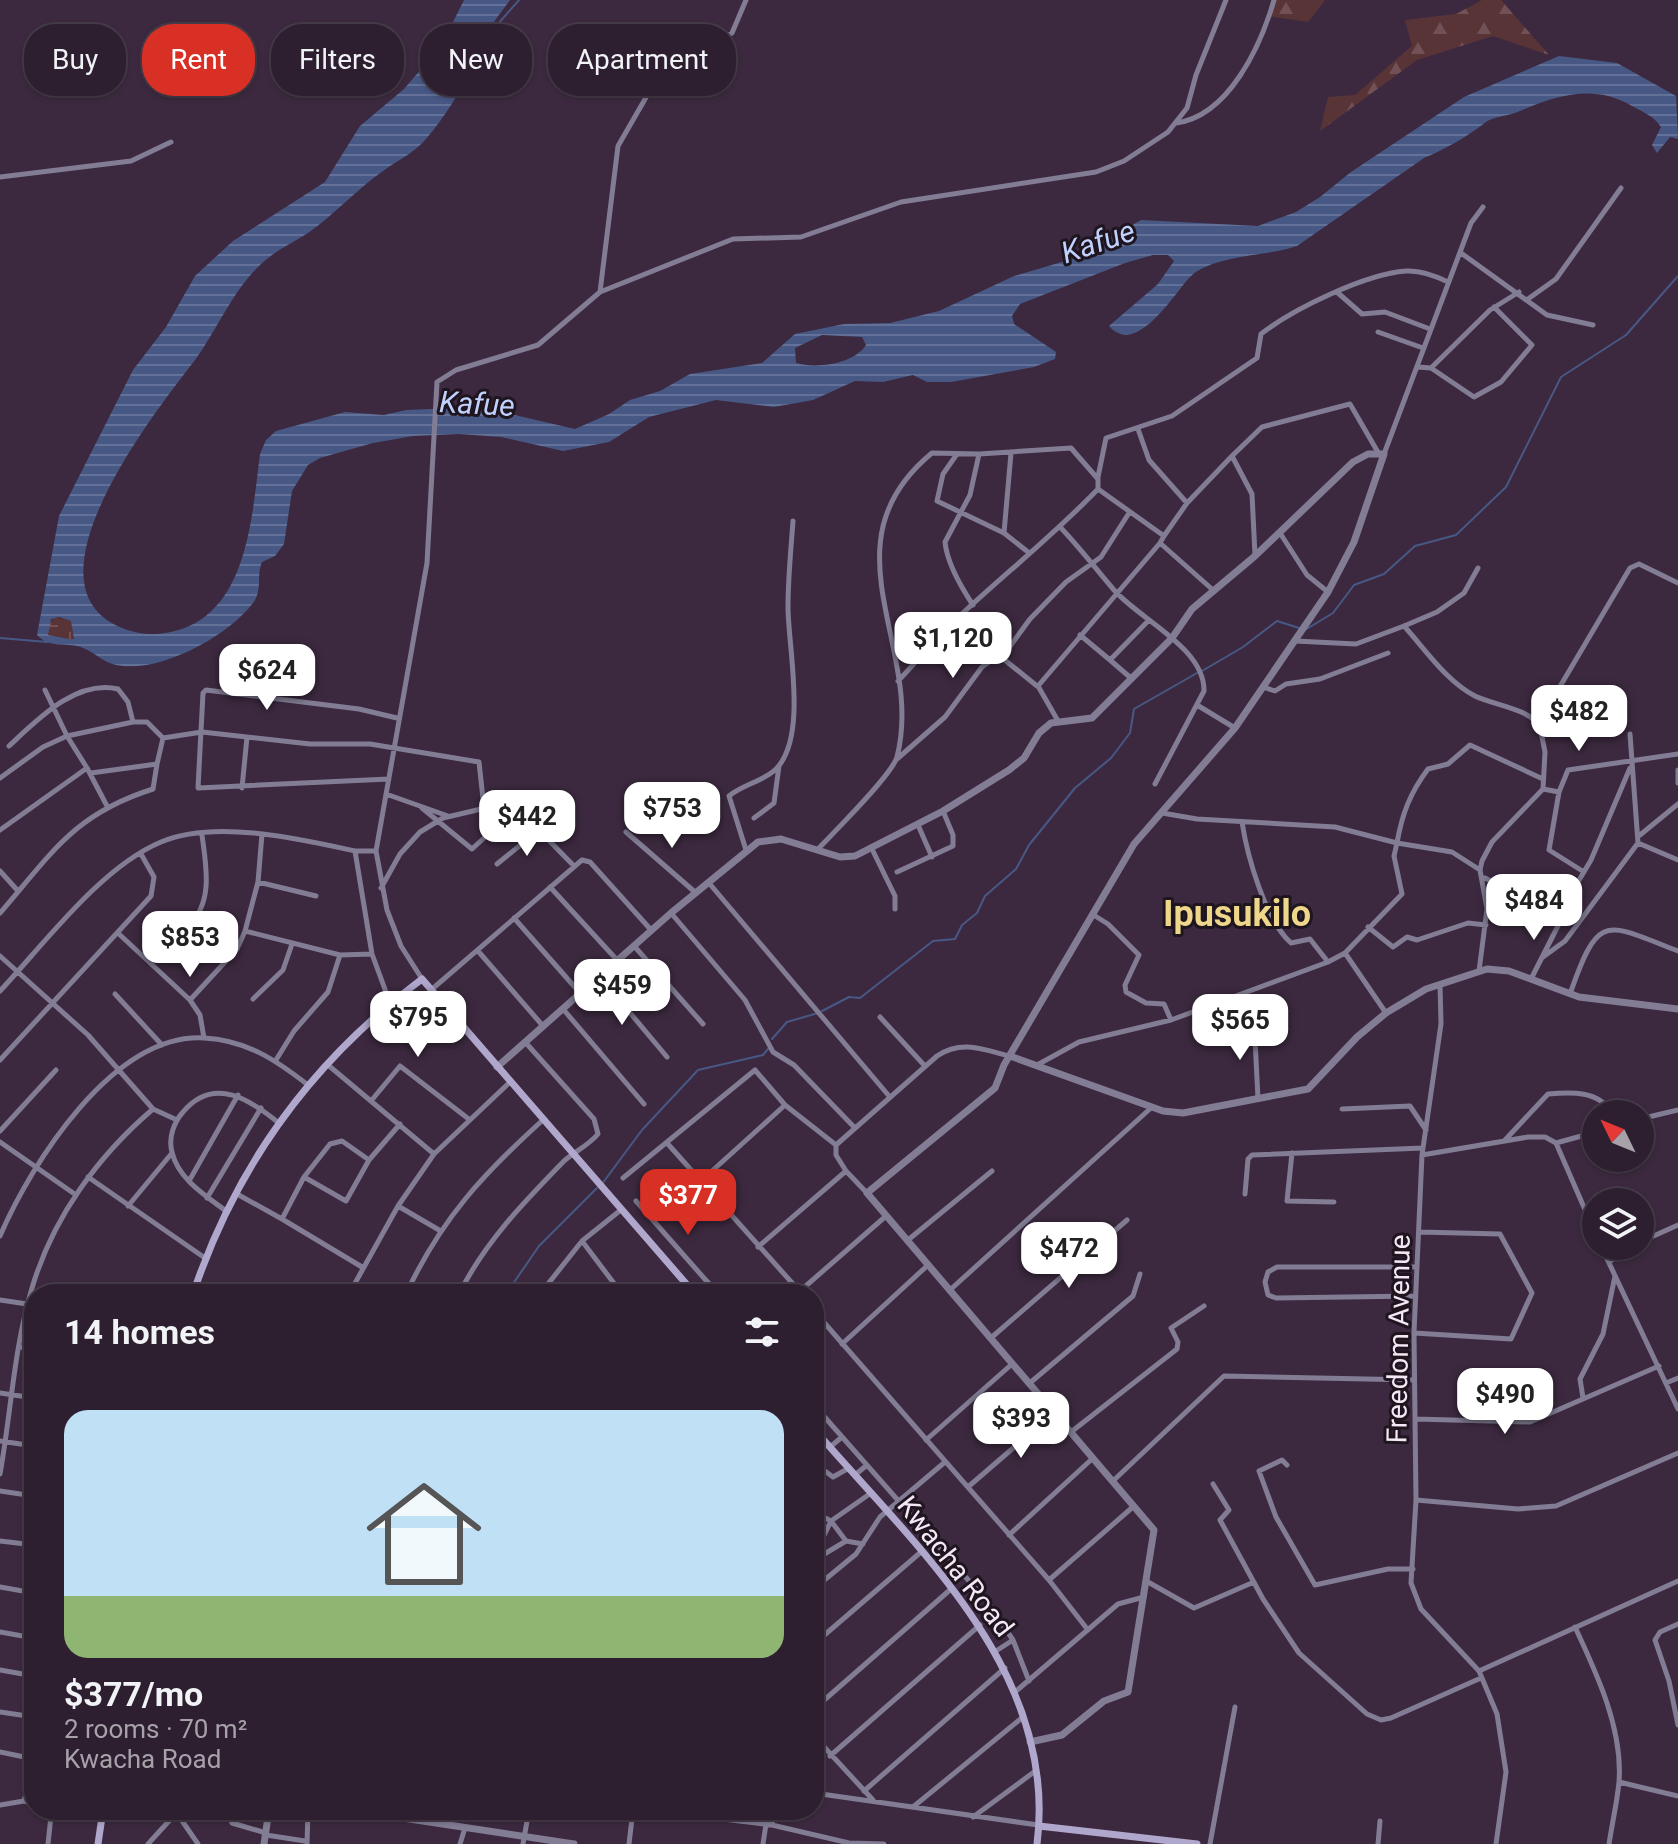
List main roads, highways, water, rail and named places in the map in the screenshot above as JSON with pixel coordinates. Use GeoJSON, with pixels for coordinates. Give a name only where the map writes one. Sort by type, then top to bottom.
{"type":"FeatureCollection","features":[{"type":"Feature","properties":{"kind":"main road"},"geometry":{"type":"LineString","coordinates":[[196,1284],[226,1211],[308,1085],[325,1063],[390,1003],[422,979],[687,1284]]}},
{"type":"Feature","properties":{"kind":"main road","name":"Kwacha Road"},"geometry":{"type":"LineString","coordinates":[[824,1440],[980,1625],[1005,1668],[1030,1742],[1039,1826],[1037,1844]]}},
{"type":"Feature","properties":{"kind":"main road"},"geometry":{"type":"LineString","coordinates":[[98,1844],[102,1820]]}},
{"type":"Feature","properties":{"kind":"main road"},"geometry":{"type":"LineString","coordinates":[[1039,1826],[1197,1844]]}},
{"type":"Feature","properties":{"kind":"water"},"geometry":{"type":"Polygon","coordinates":[[[464,0],[510,0],[492,24],[452,24],[464,0]]]}},
{"type":"Feature","properties":{"kind":"water"},"geometry":{"type":"Polygon","coordinates":[[[1559,56],[1617,63],[1676,96],[1678,139],[1670,137],[1657,153],[1652,145],[1661,127],[1658,123],[1632,106],[1602,95],[1559,97],[1492,119],[1424,158],[1297,246],[1226,260],[1200,270],[1190,277],[1154,319],[1131,334],[1120,334],[1109,326],[1158,284],[1174,261],[1168,255],[1153,255],[1125,263],[1020,304],[1012,316],[1014,324],[1056,352],[1055,359],[1034,367],[951,382],[927,382],[913,375],[883,382],[855,381],[813,400],[774,407],[716,400],[649,417],[609,442],[563,451],[501,437],[459,434],[413,436],[320,458],[308,465],[292,491],[284,544],[275,556],[262,562],[259,588],[253,603],[210,640],[171,658],[133,666],[111,664],[77,646],[42,640],[37,635],[59,516],[133,370],[166,327],[195,276],[233,241],[325,182],[360,126],[396,96],[404,96],[404,89],[420,70],[420,96],[456,96],[426,139],[373,178],[318,226],[277,252],[249,276],[203,348],[134,444],[113,480],[96,517],[85,552],[84,584],[96,610],[115,625],[148,634],[186,627],[209,613],[227,593],[239,568],[247,540],[260,454],[266,440],[276,431],[345,412],[384,415],[406,410],[457,408],[502,412],[575,429],[609,414],[630,400],[660,391],[690,374],[762,363],[795,334],[844,324],[890,323],[939,311],[1014,276],[1072,259],[1141,220],[1258,226],[1296,212],[1464,97],[1559,56]],[[822,335],[795,348],[796,363],[814,365],[844,361],[866,345],[862,337],[822,335]],[[59,617],[51,619],[48,635],[74,640],[71,621],[59,617]]]}},
{"type":"Feature","properties":{"kind":"waterway"},"geometry":{"type":"LineString","coordinates":[[498,24],[519,0]]}},
{"type":"Feature","properties":{"kind":"waterway"},"geometry":{"type":"LineString","coordinates":[[1305,630],[1333,613],[1354,585],[1384,574],[1415,546],[1456,535],[1506,487],[1561,377],[1626,335],[1678,276]]}},
{"type":"Feature","properties":{"kind":"waterway"},"geometry":{"type":"LineString","coordinates":[[1202,671],[1243,647],[1277,621],[1299,628]]}},
{"type":"Feature","properties":{"kind":"waterway"},"geometry":{"type":"LineString","coordinates":[[0,638],[47,642]]}},
{"type":"Feature","properties":{"kind":"waterway"},"geometry":{"type":"LineString","coordinates":[[822,1011],[849,997],[860,998],[933,941],[955,939],[962,925],[977,913],[985,896],[1016,869],[1029,845],[1075,788],[1111,758],[1130,733],[1134,709],[1197,673]]}},
{"type":"Feature","properties":{"kind":"waterway"},"geometry":{"type":"LineString","coordinates":[[772,1039],[787,1022],[818,1013]]}},
{"type":"Feature","properties":{"kind":"waterway"},"geometry":{"type":"LineString","coordinates":[[602,1184],[642,1130],[698,1070],[763,1055],[768,1049]]}},
{"type":"Feature","properties":{"kind":"waterway"},"geometry":{"type":"LineString","coordinates":[[513,1284],[539,1246],[597,1188]]}},
{"type":"Feature","properties":{"kind":"district","name":"Ipusukilo"},"geometry":{"type":"Point","coordinates":[1237,913]}},
{"type":"Feature","properties":{"kind":"water label","name":"Kafue"},"geometry":{"type":"Point","coordinates":[1098,242]}},
{"type":"Feature","properties":{"kind":"water label","name":"Kafue"},"geometry":{"type":"Point","coordinates":[477,404]}}]}
